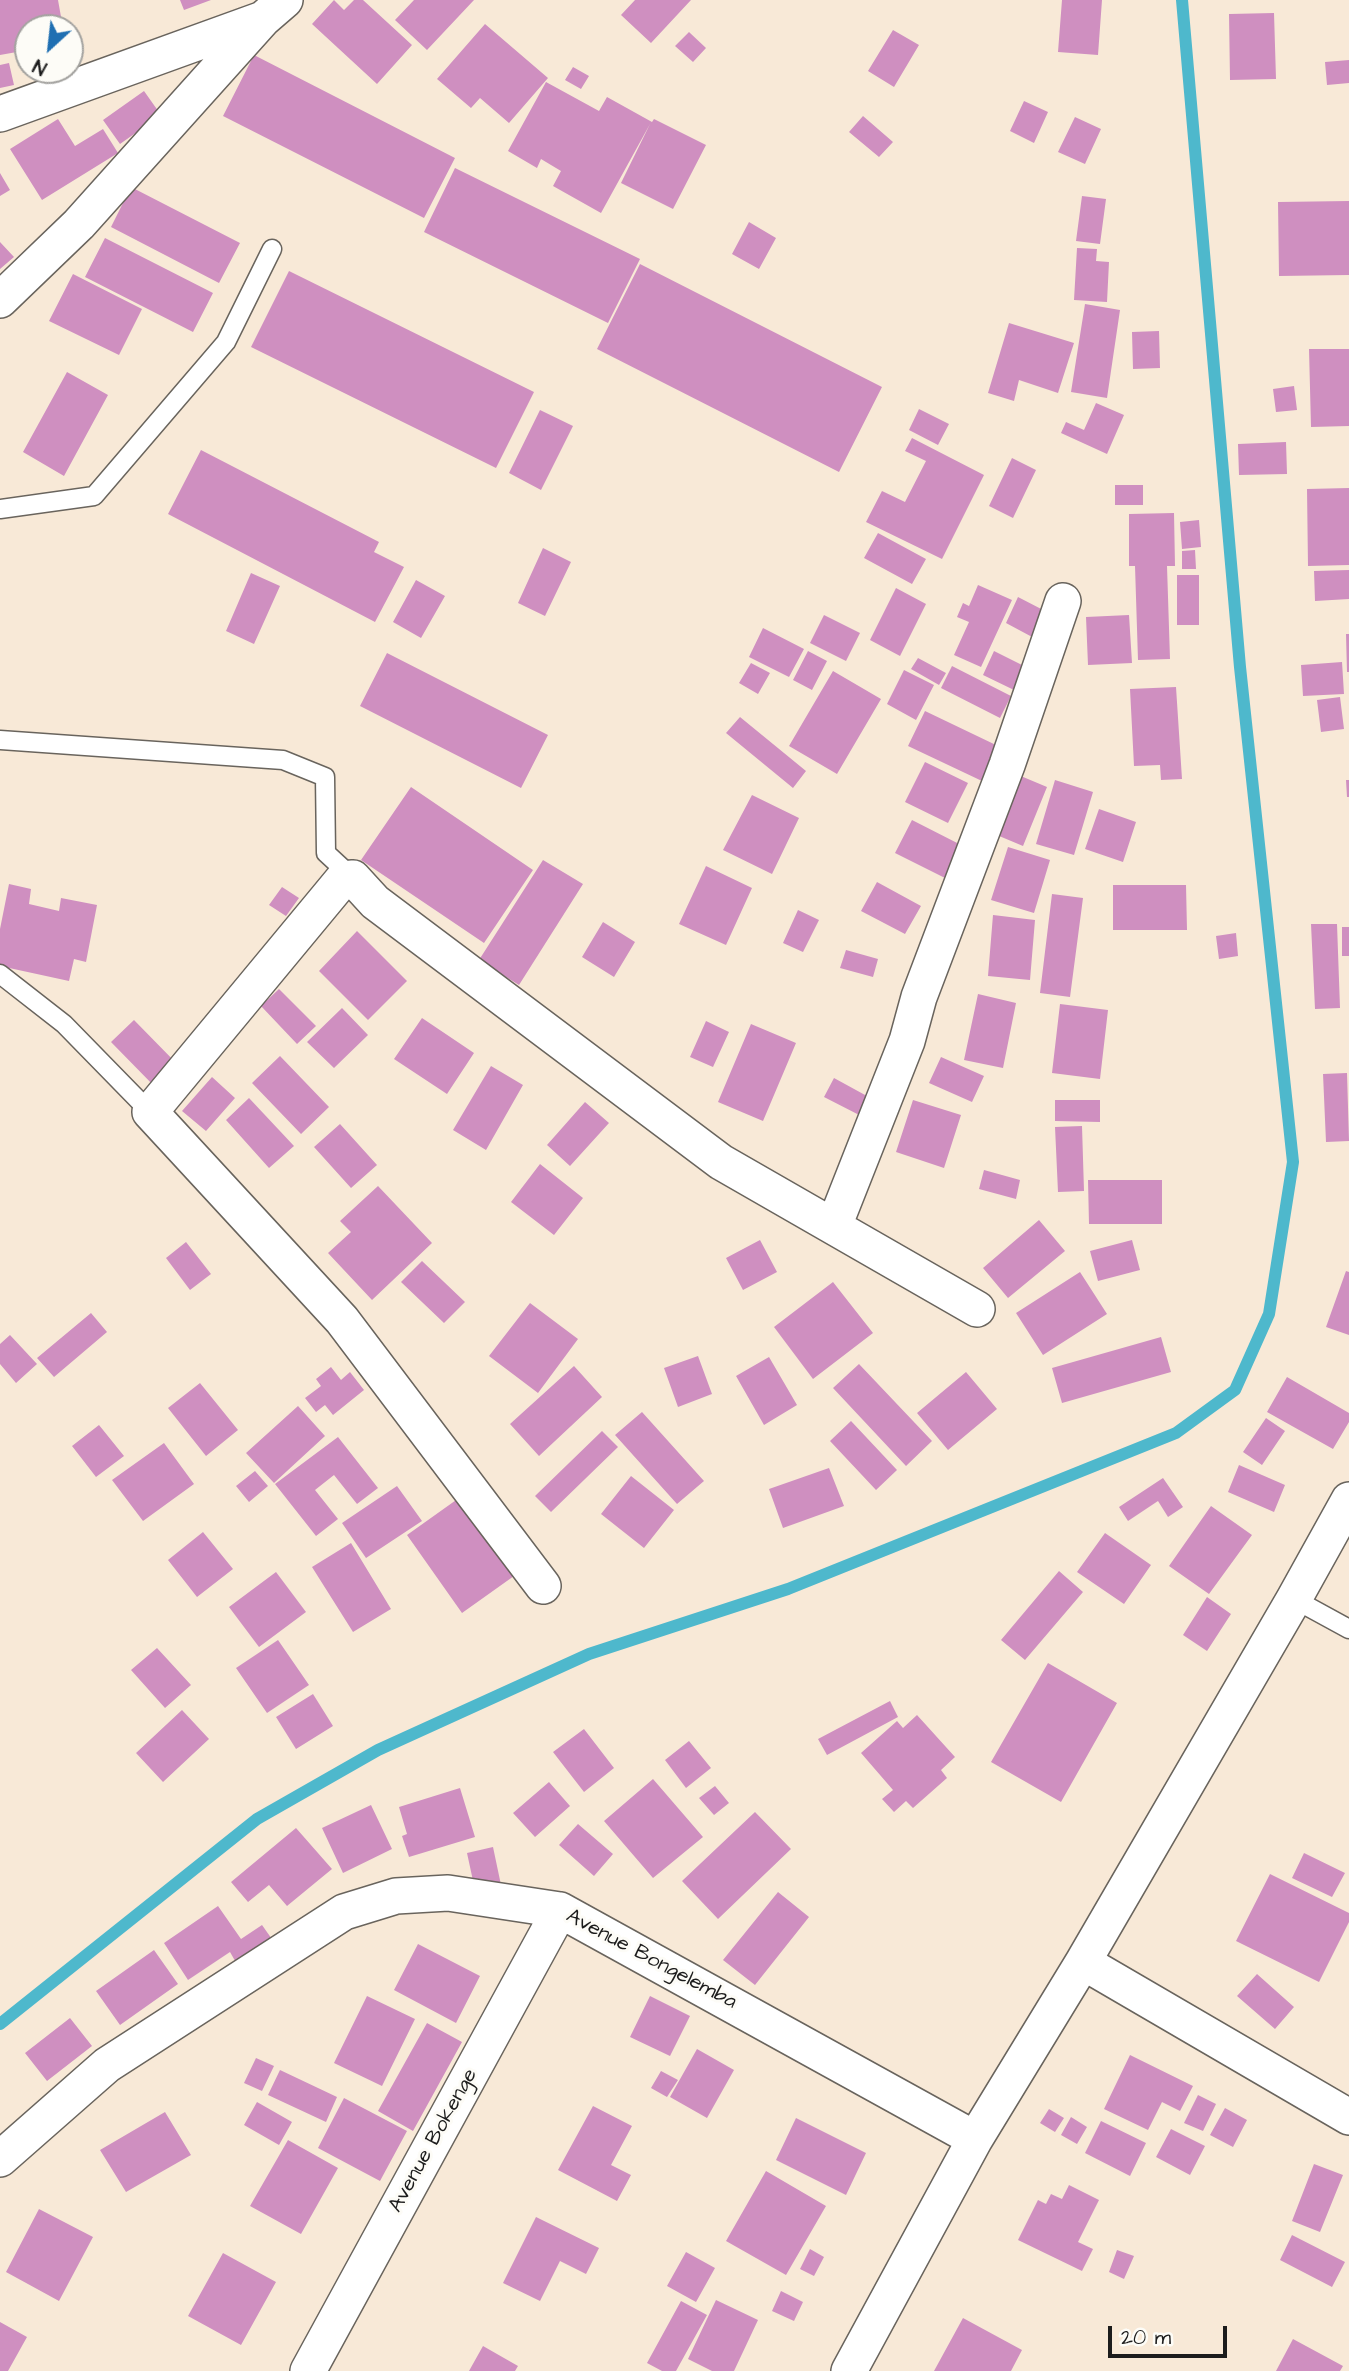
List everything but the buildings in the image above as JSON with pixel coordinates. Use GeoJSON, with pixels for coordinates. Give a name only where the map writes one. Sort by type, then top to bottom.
{"type":"FeatureCollection","features":[{"type":"Feature","properties":{"kind":"street"},"geometry":{"type":"LineString","coordinates":[[0,114],[274,10]]}},
{"type":"Feature","properties":{"kind":"street"},"geometry":{"type":"LineString","coordinates":[[0,299],[79,224],[274,10]]}},
{"type":"Feature","properties":{"kind":"street"},"geometry":{"type":"LineString","coordinates":[[834,1226],[907,1041],[919,997],[1007,765],[1063,601]]}},
{"type":"Feature","properties":{"kind":"street"},"geometry":{"type":"LineString","coordinates":[[542,1586],[342,1320],[150,1112],[343,879],[353,878],[375,902],[721,1163],[977,1309]]}},
{"type":"Feature","properties":{"kind":"street"},"geometry":{"type":"LineString","coordinates":[[849,2371],[975,2139],[1083,1962],[1349,1500]]}},
{"type":"Feature","properties":{"kind":"street","name":"Avenue Bongelemba"},"geometry":{"type":"LineString","coordinates":[[0,2160],[107,2065],[344,1912],[396,1896],[448,1893],[560,1910],[975,2139]]}},
{"type":"Feature","properties":{"kind":"street","name":"Avenue Bokenge"},"geometry":{"type":"LineString","coordinates":[[308,2371],[560,1910]]}},
{"type":"Feature","properties":{"kind":"street"},"geometry":{"type":"LineString","coordinates":[[1083,1962],[1349,2117]]}},
{"type":"Feature","properties":{"kind":"lane"},"geometry":{"type":"LineString","coordinates":[[0,509],[94,496],[226,342],[272,249]]}},
{"type":"Feature","properties":{"kind":"lane"},"geometry":{"type":"LineString","coordinates":[[0,740],[283,760],[325,777],[326,853],[353,878]]}},
{"type":"Feature","properties":{"kind":"lane"},"geometry":{"type":"LineString","coordinates":[[0,974],[65,1024],[150,1112]]}},
{"type":"Feature","properties":{"kind":"lane"},"geometry":{"type":"LineString","coordinates":[[1294,1599],[1349,1629]]}},
{"type":"Feature","properties":{"kind":"waterway"},"geometry":{"type":"LineString","coordinates":[[0,2024],[257,1819],[378,1750],[589,1654],[788,1589],[1176,1433],[1235,1390],[1269,1314],[1293,1162],[1240,667],[1182,0]]}}]}
